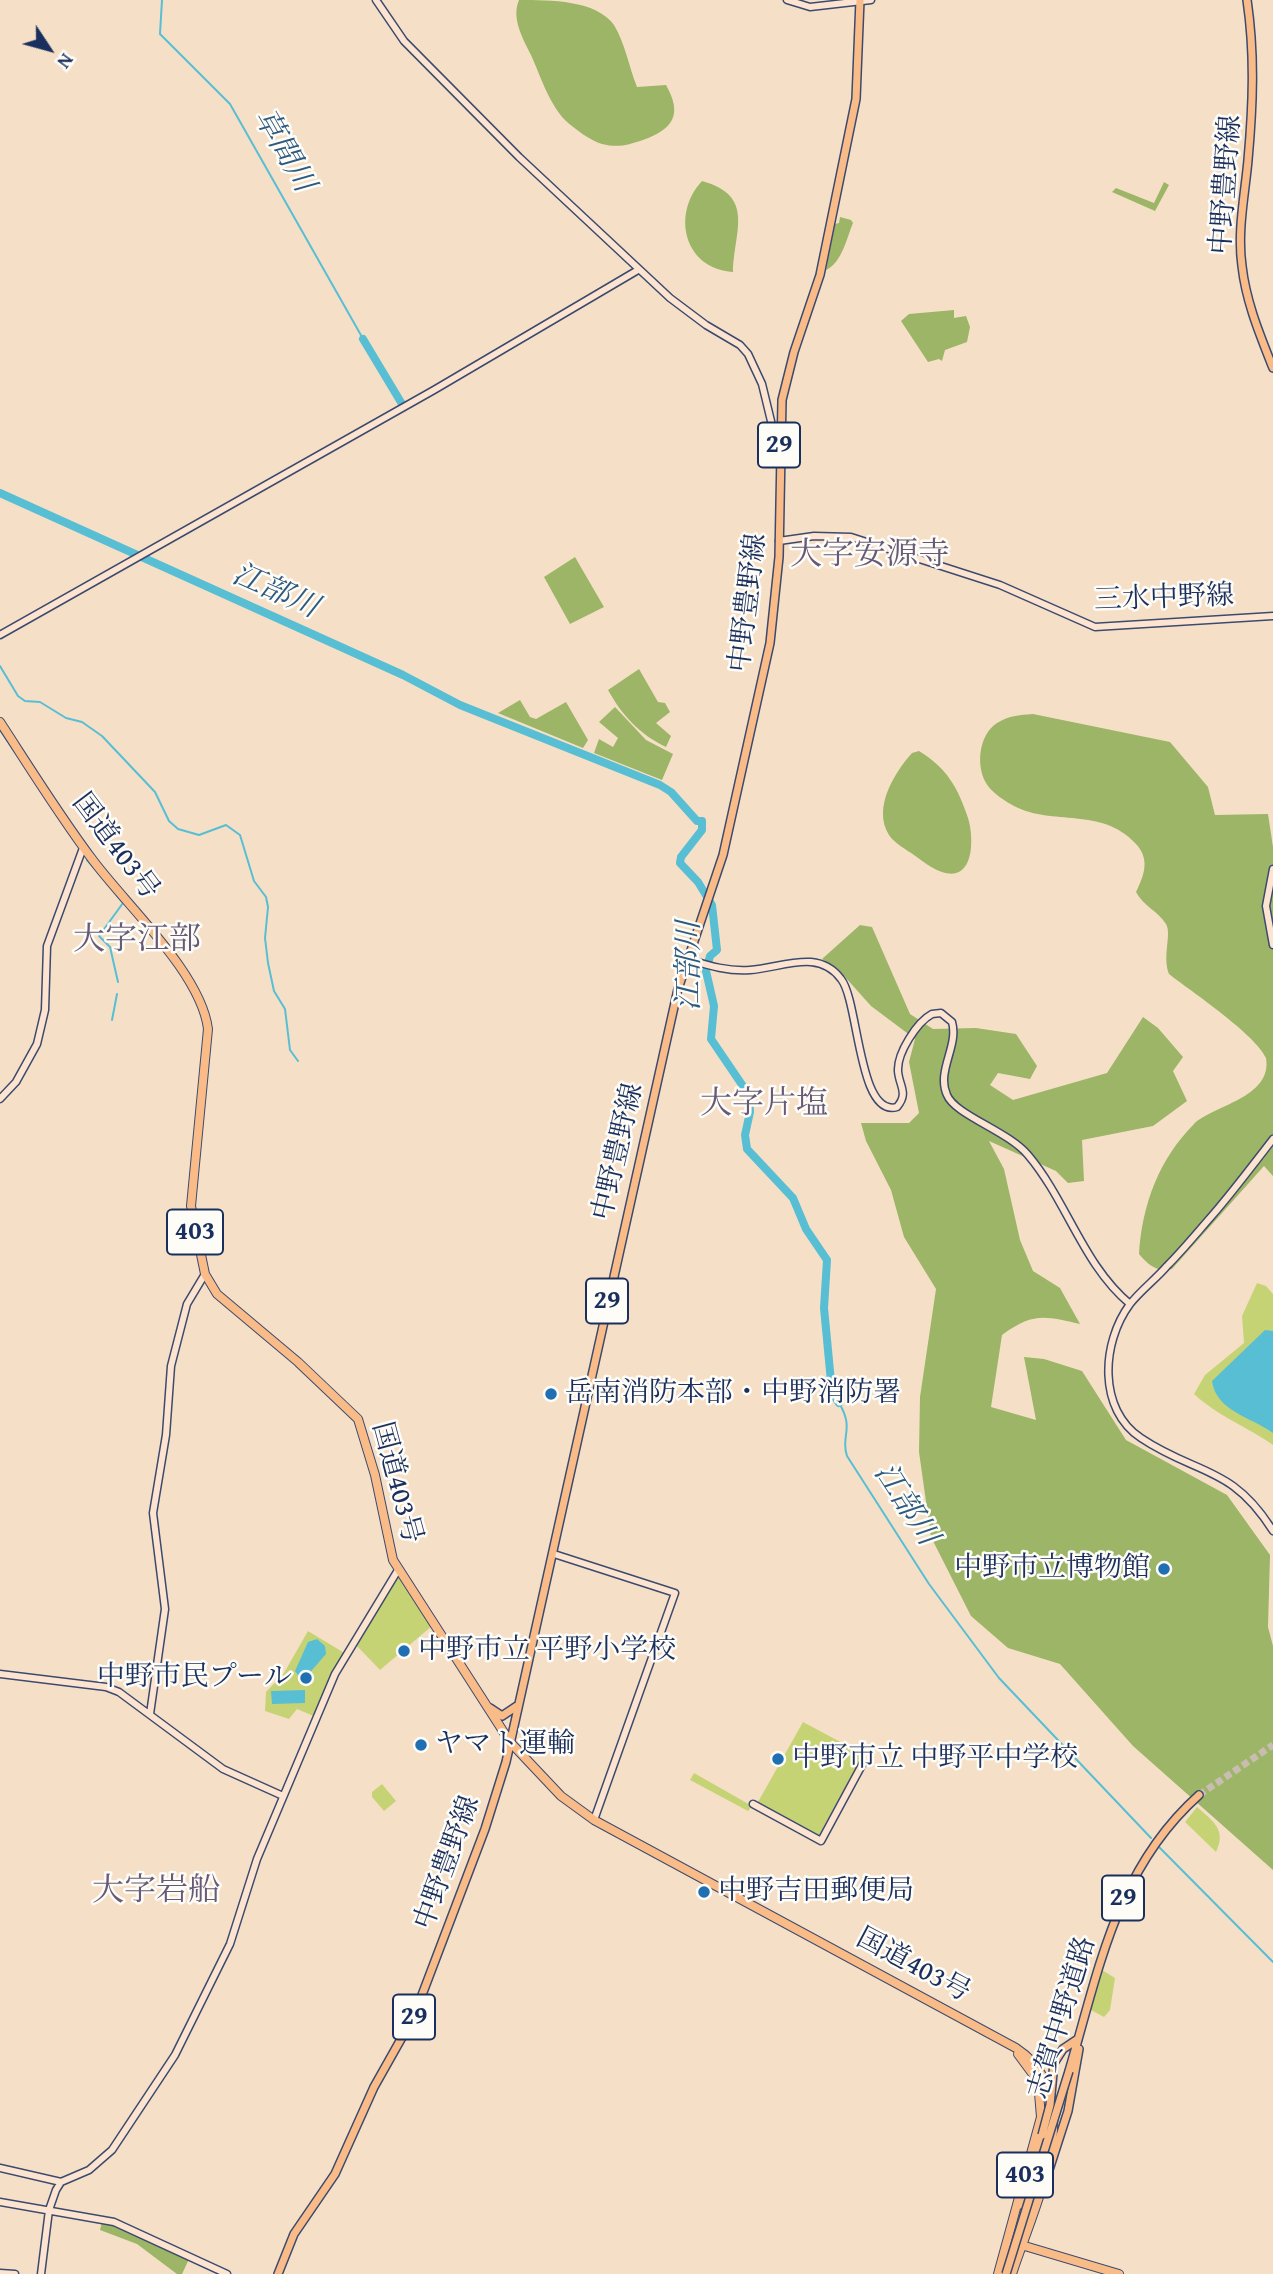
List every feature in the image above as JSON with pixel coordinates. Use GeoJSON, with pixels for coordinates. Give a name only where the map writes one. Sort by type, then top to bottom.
{"type":"FeatureCollection","features":[{"type":"Feature","properties":{"kind":"highway","name":"国道403号"},"geometry":{"type":"LineString","coordinates":[[0,722],[83,848],[200,998],[208,1029],[191,1206],[205,1274],[217,1294],[298,1362],[358,1419],[375,1475],[389,1549],[398,1570],[510,1742],[561,1796],[594,1820],[1020,2050],[1034,2063],[1048,2085],[1054,2105],[1054,2136],[1012,2274]]}},
{"type":"Feature","properties":{"kind":"highway","name":"国道403号"},"geometry":{"type":"LineString","coordinates":[[996,2037],[1021,2057],[1035,2075],[1042,2109],[1017,2215],[998,2274]]}},
{"type":"Feature","properties":{"kind":"highway"},"geometry":{"type":"LineString","coordinates":[[1042,2109],[1054,2105]]}},
{"type":"Feature","properties":{"kind":"highway"},"geometry":{"type":"LineString","coordinates":[[1009,2241],[1119,2274]]}},
{"type":"Feature","properties":{"kind":"main road","name":"中野豊野線"},"geometry":{"type":"LineString","coordinates":[[1247,0],[1253,41],[1254,84],[1240,238],[1241,267],[1255,324],[1273,368]]}},
{"type":"Feature","properties":{"kind":"main road","name":"中野豊野線"},"geometry":{"type":"LineString","coordinates":[[278,2274],[294,2234],[335,2174],[374,2087],[414,2016],[485,1829],[510,1742],[554,1554],[619,1247],[687,959],[735,805],[770,643],[779,541],[782,400],[794,352],[820,275],[856,99],[860,1]]}},
{"type":"Feature","properties":{"kind":"main road"},"geometry":{"type":"LineString","coordinates":[[490,1708],[505,1716],[519,1702]]}},
{"type":"Feature","properties":{"kind":"main road","name":"志賀中野道路"},"geometry":{"type":"LineString","coordinates":[[1006,2274],[1072,2073],[1079,2037],[1110,1933],[1130,1881],[1161,1834],[1199,1795]]}},
{"type":"Feature","properties":{"kind":"main road","name":"29"},"geometry":{"type":"LineString","coordinates":[[1039,2189],[1048,2174],[1064,2122],[1084,2021]]}},
{"type":"Feature","properties":{"kind":"main road","name":"29"},"geometry":{"type":"LineString","coordinates":[[1017,2215],[1050,2105],[1054,2063],[1063,2049],[1079,2037]]}},
{"type":"Feature","properties":{"kind":"street"},"geometry":{"type":"LineString","coordinates":[[376,0],[404,41],[460,99],[638,270],[697,318],[740,345],[748,354],[762,384],[771,421],[769,461],[779,463]]}},
{"type":"Feature","properties":{"kind":"street"},"geometry":{"type":"LineString","coordinates":[[788,0],[810,7],[871,0]]}},
{"type":"Feature","properties":{"kind":"street"},"geometry":{"type":"LineString","coordinates":[[0,635],[638,270]]}},
{"type":"Feature","properties":{"kind":"street","name":"三水中野線"},"geometry":{"type":"LineString","coordinates":[[779,541],[814,536],[851,537],[1000,585],[1095,627],[1273,616]]}},
{"type":"Feature","properties":{"kind":"street"},"geometry":{"type":"LineString","coordinates":[[0,1099],[16,1082],[37,1044],[46,1010],[47,946],[83,848]]}},
{"type":"Feature","properties":{"kind":"street"},"geometry":{"type":"LineString","coordinates":[[1273,869],[1266,906],[1273,945]]}},
{"type":"Feature","properties":{"kind":"street"},"geometry":{"type":"LineString","coordinates":[[687,959],[711,966],[748,971],[803,961],[822,964],[834,971],[848,990],[861,1056],[873,1094],[879,1105],[887,1109],[897,1107],[903,1099],[898,1072],[900,1057],[924,1019],[941,1013],[947,1017],[953,1022],[954,1036],[943,1080],[951,1102],[1001,1131],[1027,1154],[1062,1205],[1099,1270],[1113,1290],[1130,1304]]}},
{"type":"Feature","properties":{"kind":"street"},"geometry":{"type":"LineString","coordinates":[[1273,1139],[1214,1213],[1130,1304],[1116,1336],[1109,1377],[1109,1394],[1118,1416],[1144,1440],[1228,1480],[1256,1506],[1273,1531]]}},
{"type":"Feature","properties":{"kind":"street"},"geometry":{"type":"LineString","coordinates":[[150,1714],[165,1609],[153,1525],[153,1504],[166,1435],[173,1353],[187,1304],[205,1274]]}},
{"type":"Feature","properties":{"kind":"street"},"geometry":{"type":"LineString","coordinates":[[554,1554],[675,1593],[594,1820]]}},
{"type":"Feature","properties":{"kind":"street"},"geometry":{"type":"LineString","coordinates":[[0,2168],[61,2182],[89,2170],[113,2150],[175,2055],[230,1944],[246,1888],[335,1674],[398,1570]]}},
{"type":"Feature","properties":{"kind":"street"},"geometry":{"type":"LineString","coordinates":[[0,1674],[106,1687],[119,1692],[223,1769],[283,1796]]}},
{"type":"Feature","properties":{"kind":"street"},"geometry":{"type":"LineString","coordinates":[[753,1804],[821,1842],[869,1752]]}},
{"type":"Feature","properties":{"kind":"street"},"geometry":{"type":"LineString","coordinates":[[41,2274],[49,2210],[61,2182]]}},
{"type":"Feature","properties":{"kind":"street"},"geometry":{"type":"LineString","coordinates":[[0,2202],[128,2226],[227,2274]]}},
{"type":"Feature","properties":{"kind":"street"},"geometry":{"type":"LineString","coordinates":[[0,2273],[15,2274]]}},
{"type":"Feature","properties":{"kind":"green space"},"geometry":{"type":"Polygon","coordinates":[[[519,0],[572,3],[606,17],[614,25],[621,39],[637,87],[666,85],[674,105],[672,120],[668,126],[643,140],[613,146],[593,140],[570,124],[550,98],[522,35],[516,14],[519,0]]]}},
{"type":"Feature","properties":{"kind":"green space"},"geometry":{"type":"Polygon","coordinates":[[[702,181],[730,196],[736,206],[738,229],[733,272],[716,269],[703,261],[693,251],[688,238],[685,224],[687,209],[692,194],[702,181]]]}},
{"type":"Feature","properties":{"kind":"green space"},"geometry":{"type":"Polygon","coordinates":[[[1164,182],[1169,185],[1155,211],[1112,192],[1116,188],[1154,203],[1164,182]]]}},
{"type":"Feature","properties":{"kind":"green space"},"geometry":{"type":"Polygon","coordinates":[[[840,217],[853,223],[840,256],[832,267],[826,270],[835,224],[839,223],[840,217]]]}},
{"type":"Feature","properties":{"kind":"green space"},"geometry":{"type":"Polygon","coordinates":[[[954,310],[954,318],[966,316],[970,327],[967,342],[945,350],[942,361],[939,359],[928,362],[901,321],[909,314],[954,310]]]}},
{"type":"Feature","properties":{"kind":"green space"},"geometry":{"type":"Polygon","coordinates":[[[575,557],[604,607],[570,624],[544,577],[575,557]]]}},
{"type":"Feature","properties":{"kind":"green space"},"geometry":{"type":"Polygon","coordinates":[[[639,669],[658,702],[665,703],[670,712],[656,723],[671,736],[666,747],[632,723],[608,690],[639,669]]]}},
{"type":"Feature","properties":{"kind":"green space"},"geometry":{"type":"Polygon","coordinates":[[[520,700],[530,717],[536,719],[566,702],[588,740],[583,748],[498,713],[520,700]]]}},
{"type":"Feature","properties":{"kind":"green space"},"geometry":{"type":"Polygon","coordinates":[[[615,707],[646,740],[673,754],[662,780],[594,753],[599,739],[613,747],[618,738],[599,722],[615,707]]]}},
{"type":"Feature","properties":{"kind":"green space"},"geometry":{"type":"Polygon","coordinates":[[[1033,714],[1170,742],[1208,787],[1215,815],[1268,814],[1273,847],[1273,1176],[1264,1166],[1172,1269],[1154,1267],[1139,1254],[1144,1218],[1154,1184],[1171,1152],[1194,1124],[1251,1092],[1260,1083],[1266,1072],[1266,1058],[1260,1048],[1237,1026],[1169,974],[1166,960],[1168,928],[1136,892],[1142,879],[1144,860],[1135,843],[1108,825],[1029,812],[1007,802],[988,786],[981,771],[980,753],[991,728],[1014,716],[1033,714]]]}},
{"type":"Feature","properties":{"kind":"green space"},"geometry":{"type":"Polygon","coordinates":[[[919,751],[937,764],[950,780],[968,818],[970,856],[961,871],[953,874],[935,869],[901,846],[891,838],[884,825],[884,802],[893,780],[912,753],[919,751]]]}},
{"type":"Feature","properties":{"kind":"green space"},"geometry":{"type":"Polygon","coordinates":[[[860,925],[872,927],[910,1014],[933,1029],[976,1028],[1016,1034],[1037,1066],[1030,1079],[998,1073],[990,1085],[1013,1100],[1107,1073],[1143,1017],[1158,1028],[1183,1057],[1173,1071],[1187,1101],[1153,1126],[1082,1140],[1084,1181],[1068,1183],[1056,1171],[989,1141],[1004,1169],[1020,1240],[1033,1271],[1060,1288],[1080,1324],[1048,1318],[1031,1319],[1002,1335],[991,1407],[1036,1420],[1024,1357],[1044,1359],[1082,1371],[1126,1440],[1227,1495],[1270,1555],[1268,1627],[1273,1646],[1273,1870],[1133,1746],[1060,1664],[1008,1648],[971,1616],[931,1537],[919,1452],[920,1397],[936,1289],[904,1237],[891,1190],[866,1141],[861,1123],[909,1123],[919,1113],[909,1062],[915,1039],[871,1006],[837,968],[822,959],[860,925]]]}},
{"type":"Feature","properties":{"kind":"green space"},"geometry":{"type":"Polygon","coordinates":[[[1257,1283],[1266,1286],[1273,1294],[1273,1445],[1213,1409],[1194,1394],[1205,1375],[1244,1343],[1242,1316],[1257,1283]]]}},
{"type":"Feature","properties":{"kind":"green space"},"geometry":{"type":"Polygon","coordinates":[[[398,1575],[432,1626],[380,1670],[355,1644],[398,1575]]]}},
{"type":"Feature","properties":{"kind":"green space","name":"中野市民プール"},"geometry":{"type":"Polygon","coordinates":[[[308,1631],[346,1654],[316,1717],[297,1709],[289,1719],[265,1711],[266,1692],[284,1673],[308,1631]]]}},
{"type":"Feature","properties":{"kind":"green space"},"geometry":{"type":"Polygon","coordinates":[[[803,1722],[863,1754],[819,1835],[758,1802],[803,1722]]]}},
{"type":"Feature","properties":{"kind":"green space"},"geometry":{"type":"Polygon","coordinates":[[[694,1773],[752,1806],[748,1811],[690,1780],[694,1773]]]}},
{"type":"Feature","properties":{"kind":"green space"},"geometry":{"type":"Polygon","coordinates":[[[382,1784],[396,1801],[384,1811],[372,1797],[372,1792],[382,1784]]]}},
{"type":"Feature","properties":{"kind":"green space"},"geometry":{"type":"Polygon","coordinates":[[[1197,1807],[1217,1826],[1220,1838],[1216,1852],[1185,1822],[1197,1807]]]}},
{"type":"Feature","properties":{"kind":"green space"},"geometry":{"type":"Polygon","coordinates":[[[1102,1970],[1115,1978],[1110,2010],[1104,2017],[1091,2010],[1102,1970]]]}},
{"type":"Feature","properties":{"kind":"green space"},"geometry":{"type":"Polygon","coordinates":[[[103,2218],[190,2257],[182,2274],[177,2274],[137,2244],[100,2230],[103,2218]]]}},
{"type":"Feature","properties":{"kind":"water"},"geometry":{"type":"Polygon","coordinates":[[[1265,1330],[1273,1331],[1273,1433],[1227,1406],[1220,1400],[1212,1381],[1265,1330]]]}},
{"type":"Feature","properties":{"kind":"water"},"geometry":{"type":"Polygon","coordinates":[[[317,1639],[325,1646],[326,1654],[306,1677],[300,1678],[295,1671],[308,1642],[317,1639]]]}},
{"type":"Feature","properties":{"kind":"water"},"geometry":{"type":"Polygon","coordinates":[[[305,1690],[305,1703],[272,1704],[271,1691],[305,1690]]]}},
{"type":"Feature","properties":{"kind":"waterway","name":"草間川"},"geometry":{"type":"LineString","coordinates":[[162,0],[160,34],[230,104],[362,337]]}},
{"type":"Feature","properties":{"kind":"waterway","name":"草間川"},"geometry":{"type":"LineString","coordinates":[[363,339],[402,404]]}},
{"type":"Feature","properties":{"kind":"waterway","name":"江部川"},"geometry":{"type":"LineString","coordinates":[[0,493],[403,675],[460,705],[660,785],[671,792],[697,821],[702,821],[702,830],[681,857],[680,863],[698,882],[712,905],[717,950],[710,956],[706,971],[714,1006],[711,1039],[749,1095],[750,1112],[745,1135],[747,1149],[793,1198],[806,1229],[827,1260],[824,1308],[832,1392],[839,1403]]}},
{"type":"Feature","properties":{"kind":"waterway"},"geometry":{"type":"LineString","coordinates":[[0,666],[18,696],[25,701],[40,702],[66,718],[82,722],[102,736],[155,792],[169,821],[178,829],[199,835],[226,825],[240,835],[254,881],[266,897],[268,907],[265,938],[268,963],[274,991],[285,1009],[290,1050],[298,1061]]}},
{"type":"Feature","properties":{"kind":"waterway"},"geometry":{"type":"LineString","coordinates":[[0,730],[19,758]]}},
{"type":"Feature","properties":{"kind":"waterway"},"geometry":{"type":"LineString","coordinates":[[87,860],[96,870]]}},
{"type":"Feature","properties":{"kind":"waterway"},"geometry":{"type":"LineString","coordinates":[[106,882],[123,903],[99,936],[110,947],[118,982]]}},
{"type":"Feature","properties":{"kind":"waterway"},"geometry":{"type":"LineString","coordinates":[[112,1020],[117,994]]}},
{"type":"Feature","properties":{"kind":"waterway","name":"江部川"},"geometry":{"type":"LineString","coordinates":[[839,1403],[847,1426],[847,1456],[929,1584],[999,1678],[1151,1838]]}},
{"type":"Feature","properties":{"kind":"waterway","name":"江部川"},"geometry":{"type":"LineString","coordinates":[[1158,1846],[1273,1962]]}},
{"type":"Feature","properties":{"kind":"tunnel"},"geometry":{"type":"LineString","coordinates":[[1199,1795],[1273,1745]]}},
{"type":"Feature","properties":{"kind":"place","name":"岳南消防本部・中野消防署"},"geometry":{"type":"Point","coordinates":[551,1394]}},
{"type":"Feature","properties":{"kind":"place","name":"中野市立博物館"},"geometry":{"type":"Point","coordinates":[1164,1569]}},
{"type":"Feature","properties":{"kind":"place","name":"中野市立 平野小学校"},"geometry":{"type":"Point","coordinates":[404,1651]}},
{"type":"Feature","properties":{"kind":"place","name":"中野市民プール"},"geometry":{"type":"Point","coordinates":[306,1678]}},
{"type":"Feature","properties":{"kind":"place","name":"ヤマト運輸"},"geometry":{"type":"Point","coordinates":[421,1745]}},
{"type":"Feature","properties":{"kind":"place","name":"中野市立 中野平中学校"},"geometry":{"type":"Point","coordinates":[778,1759]}},
{"type":"Feature","properties":{"kind":"place","name":"中野吉田郵便局"},"geometry":{"type":"Point","coordinates":[704,1892]}},
{"type":"Feature","properties":{"kind":"district","name":"大字安源寺"},"geometry":{"type":"Point","coordinates":[870,556]}},
{"type":"Feature","properties":{"kind":"district","name":"大字江部"},"geometry":{"type":"Point","coordinates":[137,941]}},
{"type":"Feature","properties":{"kind":"district","name":"大字片塩"},"geometry":{"type":"Point","coordinates":[764,1105]}},
{"type":"Feature","properties":{"kind":"district","name":"大字岩船"},"geometry":{"type":"Point","coordinates":[156,1892]}}]}
